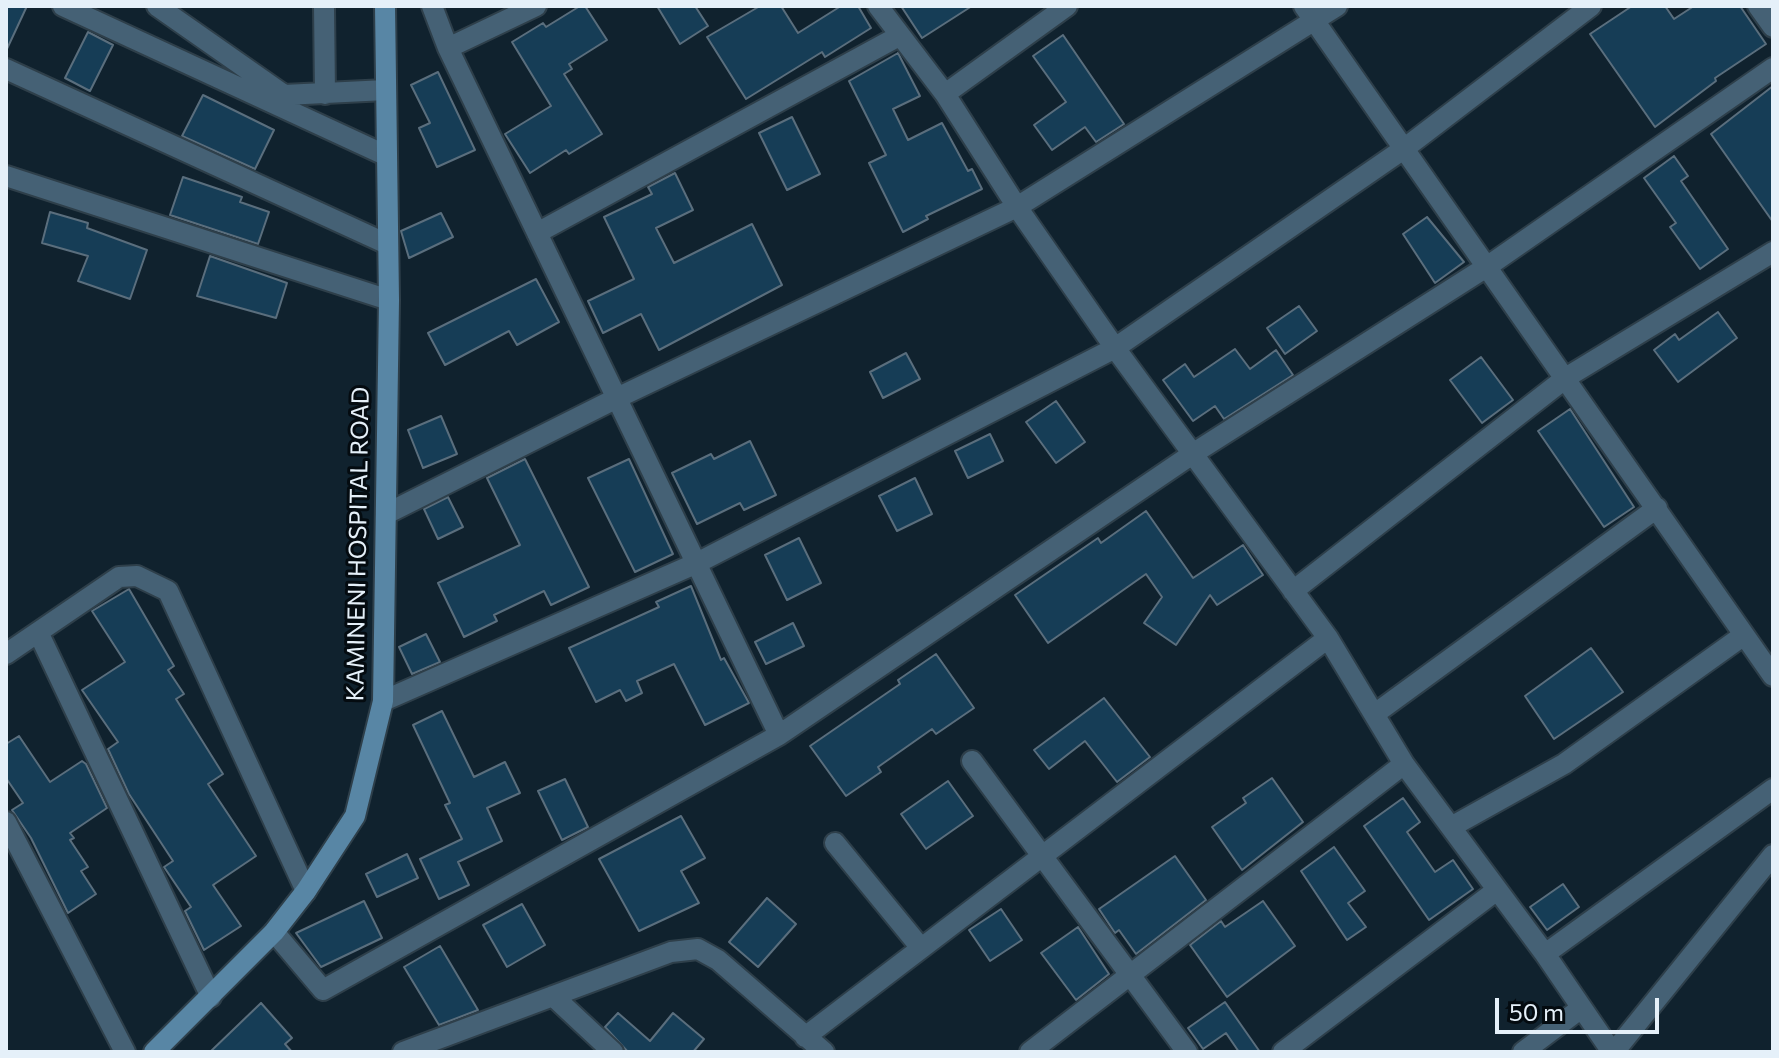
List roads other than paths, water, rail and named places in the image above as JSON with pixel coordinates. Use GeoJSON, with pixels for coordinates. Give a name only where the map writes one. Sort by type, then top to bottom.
{"type":"FeatureCollection","features":[{"type":"Feature","properties":{"kind":"street"},"geometry":{"type":"LineString","coordinates":[[63,6],[385,155]]}},
{"type":"Feature","properties":{"kind":"street"},"geometry":{"type":"LineString","coordinates":[[157,6],[284,95],[386,90]]}},
{"type":"Feature","properties":{"kind":"street"},"geometry":{"type":"LineString","coordinates":[[324,6],[325,94]]}},
{"type":"Feature","properties":{"kind":"street","name":"KAMINENI HOSPITAL ROAD"},"geometry":{"type":"LineString","coordinates":[[154,1052],[274,932],[306,891],[355,816],[383,701],[389,300],[385,243],[385,6]]}},
{"type":"Feature","properties":{"kind":"street"},"geometry":{"type":"LineString","coordinates":[[432,6],[448,48],[779,735]]}},
{"type":"Feature","properties":{"kind":"street"},"geometry":{"type":"LineString","coordinates":[[448,48],[536,6]]}},
{"type":"Feature","properties":{"kind":"street"},"geometry":{"type":"LineString","coordinates":[[878,6],[945,94],[1017,207],[1115,348],[1328,638],[1404,764],[1545,954],[1580,1009],[1613,1052],[1773,855]]}},
{"type":"Feature","properties":{"kind":"street"},"geometry":{"type":"LineString","coordinates":[[945,94],[1067,6]]}},
{"type":"Feature","properties":{"kind":"street"},"geometry":{"type":"LineString","coordinates":[[386,514],[617,398],[1017,207],[1310,14],[1337,6]]}},
{"type":"Feature","properties":{"kind":"street"},"geometry":{"type":"LineString","coordinates":[[383,701],[697,563],[1115,348],[1405,148],[1591,6]]}},
{"type":"Feature","properties":{"kind":"street"},"geometry":{"type":"LineString","coordinates":[[1758,6],[1773,27]]}},
{"type":"Feature","properties":{"kind":"street"},"geometry":{"type":"LineString","coordinates":[[1310,14],[1567,377],[1773,676]]}},
{"type":"Feature","properties":{"kind":"street"},"geometry":{"type":"LineString","coordinates":[[537,233],[899,36]]}},
{"type":"Feature","properties":{"kind":"street"},"geometry":{"type":"LineString","coordinates":[[274,932],[323,990],[779,735],[1194,453],[1488,266],[1773,68]]}},
{"type":"Feature","properties":{"kind":"street"},"geometry":{"type":"LineString","coordinates":[[6,69],[385,243]]}},
{"type":"Feature","properties":{"kind":"street"},"geometry":{"type":"LineString","coordinates":[[6,176],[389,300]]}},
{"type":"Feature","properties":{"kind":"street"},"geometry":{"type":"LineString","coordinates":[[1293,591],[1567,377],[1773,252]]}},
{"type":"Feature","properties":{"kind":"street"},"geometry":{"type":"LineString","coordinates":[[1376,713],[1657,508]]}},
{"type":"Feature","properties":{"kind":"street"},"geometry":{"type":"LineString","coordinates":[[6,654],[119,577],[137,576],[168,591],[306,891]]}},
{"type":"Feature","properties":{"kind":"street"},"geometry":{"type":"LineString","coordinates":[[39,634],[211,997]]}},
{"type":"Feature","properties":{"kind":"street"},"geometry":{"type":"LineString","coordinates":[[1451,827],[1564,764],[1744,635]]}},
{"type":"Feature","properties":{"kind":"street"},"geometry":{"type":"LineString","coordinates":[[805,1037],[1328,638]]}},
{"type":"Feature","properties":{"kind":"street"},"geometry":{"type":"LineString","coordinates":[[972,761],[1187,1052]]}},
{"type":"Feature","properties":{"kind":"street"},"geometry":{"type":"LineString","coordinates":[[1030,1052],[1132,977],[1404,764]]}},
{"type":"Feature","properties":{"kind":"street"},"geometry":{"type":"LineString","coordinates":[[1545,954],[1773,789]]}},
{"type":"Feature","properties":{"kind":"street"},"geometry":{"type":"LineString","coordinates":[[6,822],[125,1052]]}},
{"type":"Feature","properties":{"kind":"street"},"geometry":{"type":"LineString","coordinates":[[835,843],[921,948]]}},
{"type":"Feature","properties":{"kind":"street"},"geometry":{"type":"LineString","coordinates":[[1283,1052],[1497,890]]}},
{"type":"Feature","properties":{"kind":"street"},"geometry":{"type":"LineString","coordinates":[[403,1052],[671,952],[698,949],[718,960],[824,1052]]}},
{"type":"Feature","properties":{"kind":"street"},"geometry":{"type":"LineString","coordinates":[[553,996],[613,1052]]}},
{"type":"Feature","properties":{"kind":"street"},"geometry":{"type":"LineString","coordinates":[[1523,1052],[1580,1009]]}}]}
